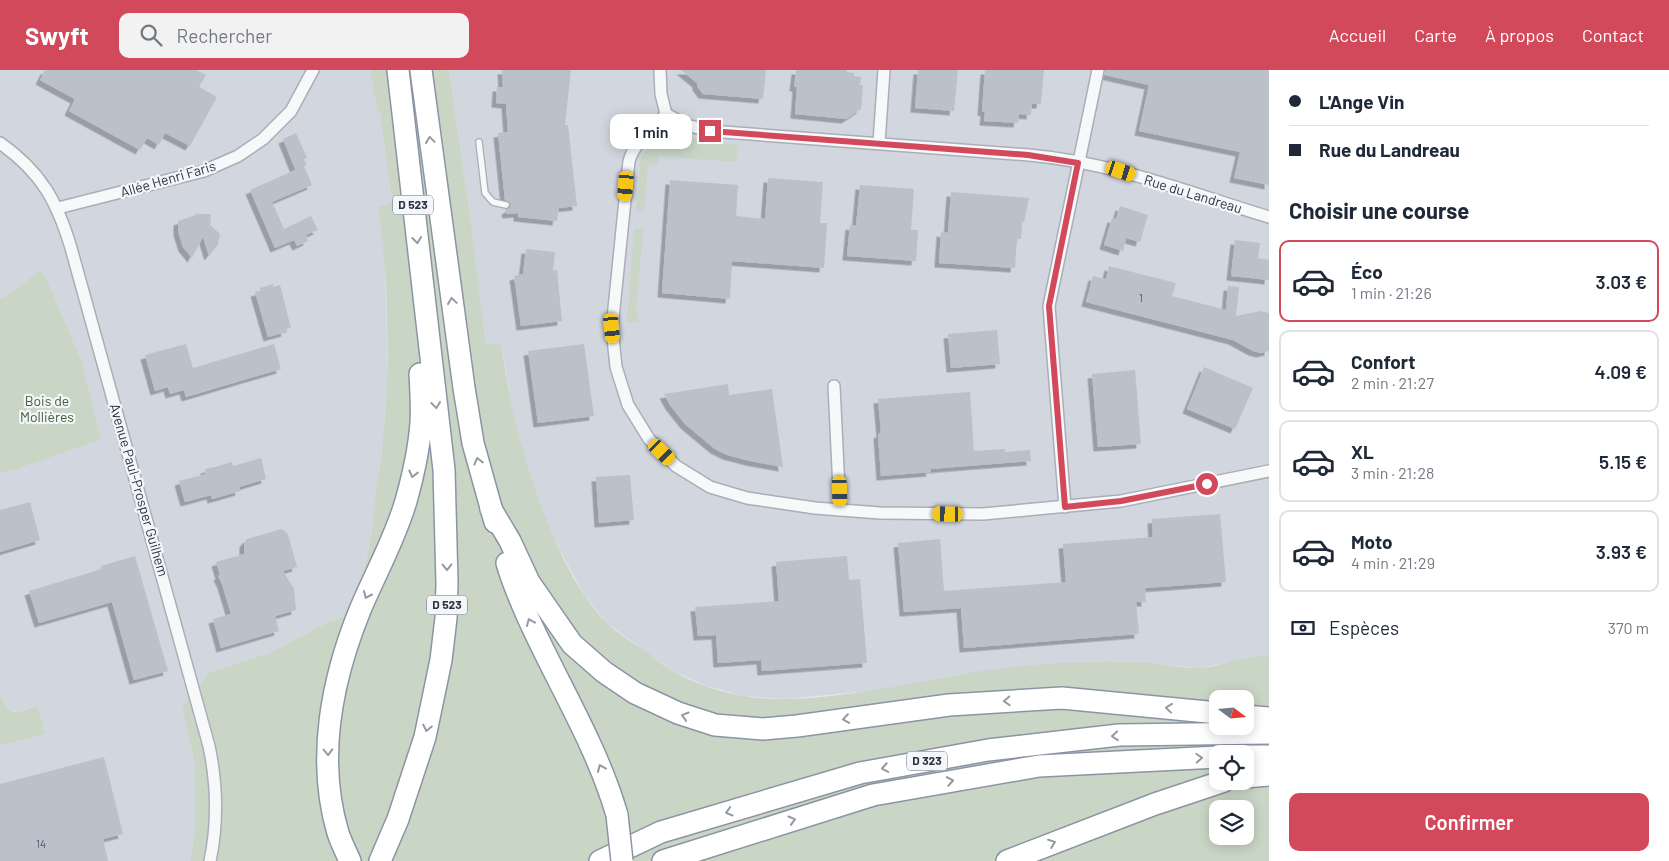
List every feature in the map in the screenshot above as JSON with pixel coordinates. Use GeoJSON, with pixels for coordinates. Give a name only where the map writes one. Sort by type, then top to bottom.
{"type":"FeatureCollection","features":[{"type":"Feature","properties":{"kind":"highway","name":"D 523"},"geometry":{"type":"LineString","coordinates":[[380,861],[398,820],[425,737],[441,660],[446,618],[447,542],[444,470],[398,70]]}},
{"type":"Feature","properties":{"kind":"highway","name":"D 523"},"geometry":{"type":"LineString","coordinates":[[420,70],[473,443],[510,575],[540,645],[604,774],[617,814],[622,861]]}},
{"type":"Feature","properties":{"kind":"highway"},"geometry":{"type":"LineString","coordinates":[[350,861],[338,832],[330,791],[328,742],[332,705],[338,672],[360,610],[406,503],[418,455],[421,421],[420,369],[428,340]]}},
{"type":"Feature","properties":{"kind":"highway"},"geometry":{"type":"LineString","coordinates":[[490,509],[510,541],[528,582],[572,644],[604,672],[635,693],[678,713],[715,724],[772,728],[949,705],[1062,698],[1209,712]]}},
{"type":"Feature","properties":{"kind":"highway"},"geometry":{"type":"LineString","coordinates":[[1254,717],[1269,718]]}},
{"type":"Feature","properties":{"kind":"highway","name":"D 323"},"geometry":{"type":"LineString","coordinates":[[600,861],[661,832],[860,773],[988,750],[1119,735],[1269,733]]}},
{"type":"Feature","properties":{"kind":"highway"},"geometry":{"type":"LineString","coordinates":[[1254,756],[1269,756]]}},
{"type":"Feature","properties":{"kind":"highway","name":"D 323"},"geometry":{"type":"LineString","coordinates":[[663,861],[873,794],[1039,766],[1209,757]]}},
{"type":"Feature","properties":{"kind":"highway"},"geometry":{"type":"LineString","coordinates":[[1254,776],[1269,775]]}},
{"type":"Feature","properties":{"kind":"highway"},"geometry":{"type":"LineString","coordinates":[[1007,861],[1155,804],[1209,786]]}},
{"type":"Feature","properties":{"kind":"street","name":"Allée Henri Faris"},"geometry":{"type":"LineString","coordinates":[[58,208],[156,184],[222,164],[249,149],[274,130],[291,111],[313,70]]}},
{"type":"Feature","properties":{"kind":"street"},"geometry":{"type":"LineString","coordinates":[[660,70],[661,94],[666,114],[635,147],[629,161],[612,328],[616,367],[628,405],[649,439],[676,466],[710,487],[747,498],[840,510],[880,513],[983,514],[1121,501],[1269,471]]}},
{"type":"Feature","properties":{"kind":"street"},"geometry":{"type":"LineString","coordinates":[[879,143],[884,70]]}},
{"type":"Feature","properties":{"kind":"street"},"geometry":{"type":"LineString","coordinates":[[1065,507],[1049,306],[1098,70]]}},
{"type":"Feature","properties":{"kind":"street","name":"Rue du Landreau"},"geometry":{"type":"LineString","coordinates":[[666,114],[686,124],[710,131],[1036,156],[1078,163],[1121,171],[1269,217]]}},
{"type":"Feature","properties":{"kind":"street","name":"Avenue Paul-Prosper Guilhem"},"geometry":{"type":"LineString","coordinates":[[0,143],[22,161],[48,190],[58,208],[74,257],[210,746],[216,798],[214,836],[210,861]]}},
{"type":"Feature","properties":{"kind":"street"},"geometry":{"type":"LineString","coordinates":[[834,386],[840,510]]}},
{"type":"Feature","properties":{"kind":"lane"},"geometry":{"type":"LineString","coordinates":[[479,142],[485,193],[493,202],[506,205]]}},
{"type":"Feature","properties":{"kind":"shaded area"},"geometry":{"type":"Polygon","coordinates":[[[0,70],[370,70],[380,112],[392,202],[385,264],[388,376],[381,459],[372,532],[360,590],[349,615],[328,622],[270,653],[210,672],[182,707],[195,764],[195,830],[190,861],[0,861],[0,746],[45,734],[38,706],[16,712],[10,711],[5,707],[0,693],[0,473],[101,440],[82,362],[45,275],[39,271],[7,296],[0,298],[0,70]]]}},
{"type":"Feature","properties":{"kind":"shaded area"},"geometry":{"type":"Polygon","coordinates":[[[449,70],[1269,70],[1269,656],[1198,668],[1151,663],[1051,664],[961,674],[871,691],[784,699],[744,696],[706,686],[671,670],[608,624],[585,596],[553,536],[534,487],[513,412],[501,343],[486,345],[472,229],[449,70]]]}},
{"type":"Feature","properties":{"kind":"green space"},"geometry":{"type":"Polygon","coordinates":[[[370,70],[449,70],[472,229],[486,344],[501,343],[513,411],[524,455],[558,548],[579,587],[607,623],[666,667],[684,677],[712,688],[741,696],[771,699],[842,695],[955,675],[1029,665],[1116,662],[1151,663],[1196,668],[1214,666],[1250,657],[1269,656],[1269,861],[190,861],[195,830],[195,764],[182,707],[210,672],[270,653],[328,622],[349,615],[360,590],[372,532],[381,459],[388,362],[386,281],[379,207],[392,202],[380,112],[378,112],[370,70]]]}},
{"type":"Feature","properties":{"kind":"green space"},"geometry":{"type":"Polygon","coordinates":[[[671,132],[703,141],[738,145],[736,162],[659,156],[658,165],[648,165],[644,211],[636,210],[641,156],[660,137],[671,132]]]}},
{"type":"Feature","properties":{"kind":"green space"},"geometry":{"type":"Polygon","coordinates":[[[634,229],[643,229],[636,313],[639,321],[627,323],[634,229]]]}},
{"type":"Feature","properties":{"kind":"green space","name":"Bois de Mollières"},"geometry":{"type":"Polygon","coordinates":[[[39,271],[45,275],[82,362],[101,440],[0,473],[0,298],[7,296],[39,271]]]}},
{"type":"Feature","properties":{"kind":"green space"},"geometry":{"type":"Polygon","coordinates":[[[0,693],[3,702],[10,711],[18,712],[38,706],[45,734],[0,746],[0,693]]]}},
{"type":"Feature","properties":{"kind":"building"},"geometry":{"type":"Polygon","coordinates":[[[45,70],[196,70],[206,75],[199,87],[217,97],[190,146],[165,133],[159,145],[147,138],[140,150],[69,111],[75,99],[40,80],[45,70]]]}},
{"type":"Feature","properties":{"kind":"building"},"geometry":{"type":"Polygon","coordinates":[[[502,70],[571,70],[565,125],[568,125],[577,206],[559,208],[557,221],[518,217],[518,213],[507,214],[506,210],[510,208],[511,204],[505,200],[498,133],[508,132],[506,104],[496,103],[497,87],[503,87],[502,70]]]}},
{"type":"Feature","properties":{"kind":"building"},"geometry":{"type":"Polygon","coordinates":[[[681,70],[766,70],[763,99],[703,94],[697,83],[681,70]]]}},
{"type":"Feature","properties":{"kind":"building"},"geometry":{"type":"Polygon","coordinates":[[[796,70],[847,70],[847,72],[854,73],[854,76],[861,77],[860,85],[863,85],[861,109],[846,119],[795,114],[797,87],[794,87],[796,70]]]}},
{"type":"Feature","properties":{"kind":"building"},"geometry":{"type":"Polygon","coordinates":[[[918,70],[958,70],[954,111],[915,108],[918,70]]]}},
{"type":"Feature","properties":{"kind":"building"},"geometry":{"type":"Polygon","coordinates":[[[985,70],[1044,70],[1041,104],[1032,104],[1031,115],[1019,114],[1018,123],[984,121],[985,112],[982,111],[985,70]]]}},
{"type":"Feature","properties":{"kind":"building"},"geometry":{"type":"Polygon","coordinates":[[[1105,70],[1269,70],[1269,185],[1234,178],[1240,152],[1139,131],[1149,85],[1105,75],[1105,70]]]}},
{"type":"Feature","properties":{"kind":"building"},"geometry":{"type":"Polygon","coordinates":[[[296,133],[307,158],[304,159],[307,165],[295,169],[283,139],[296,133]]]}},
{"type":"Feature","properties":{"kind":"building"},"geometry":{"type":"Polygon","coordinates":[[[304,166],[312,185],[272,202],[284,229],[311,216],[318,230],[306,235],[308,241],[297,246],[294,240],[275,248],[250,190],[304,166]]]}},
{"type":"Feature","properties":{"kind":"building"},"geometry":{"type":"Polygon","coordinates":[[[768,178],[823,182],[820,223],[827,223],[824,268],[732,261],[730,299],[662,293],[670,180],[738,185],[736,216],[765,219],[768,178]]]}},
{"type":"Feature","properties":{"kind":"building"},"geometry":{"type":"Polygon","coordinates":[[[860,185],[914,189],[911,230],[918,230],[916,261],[847,256],[850,225],[856,226],[860,185]]]}},
{"type":"Feature","properties":{"kind":"building"},"geometry":{"type":"Polygon","coordinates":[[[951,192],[1029,198],[1024,222],[1022,222],[1021,239],[1017,239],[1015,268],[939,263],[941,232],[948,233],[951,192]]]}},
{"type":"Feature","properties":{"kind":"building"},"geometry":{"type":"Polygon","coordinates":[[[1120,206],[1148,215],[1140,242],[1126,238],[1123,251],[1104,245],[1112,218],[1116,219],[1120,206]]]}},
{"type":"Feature","properties":{"kind":"building"},"geometry":{"type":"Polygon","coordinates":[[[195,213],[211,214],[210,225],[220,234],[218,245],[209,256],[203,237],[192,258],[183,247],[178,231],[178,221],[196,215],[195,213]]]}},
{"type":"Feature","properties":{"kind":"building"},"geometry":{"type":"Polygon","coordinates":[[[1235,240],[1260,243],[1258,258],[1269,260],[1269,280],[1231,276],[1235,240]]]}},
{"type":"Feature","properties":{"kind":"building"},"geometry":{"type":"Polygon","coordinates":[[[526,249],[555,252],[553,271],[557,270],[562,321],[521,326],[514,276],[523,274],[526,249]]]}},
{"type":"Feature","properties":{"kind":"building"},"geometry":{"type":"Polygon","coordinates":[[[1109,266],[1176,283],[1172,296],[1226,310],[1228,286],[1239,287],[1236,316],[1261,311],[1269,313],[1269,351],[1261,353],[1253,351],[1233,340],[1086,302],[1093,276],[1106,279],[1109,266]]]}},
{"type":"Feature","properties":{"kind":"building"},"geometry":{"type":"Polygon","coordinates":[[[273,284],[273,287],[280,285],[291,328],[285,329],[286,332],[268,337],[255,292],[260,291],[260,288],[273,284]]]}},
{"type":"Feature","properties":{"kind":"building"},"geometry":{"type":"Polygon","coordinates":[[[997,330],[1000,364],[951,368],[948,334],[997,330]]]}},
{"type":"Feature","properties":{"kind":"building"},"geometry":{"type":"Polygon","coordinates":[[[186,344],[193,368],[274,344],[281,369],[186,397],[184,390],[170,394],[168,387],[155,391],[145,355],[186,344]]]}},
{"type":"Feature","properties":{"kind":"building"},"geometry":{"type":"Polygon","coordinates":[[[584,344],[594,416],[538,423],[528,351],[584,344]]]}},
{"type":"Feature","properties":{"kind":"building"},"geometry":{"type":"Polygon","coordinates":[[[1204,367],[1253,388],[1235,429],[1187,409],[1204,367]]]}},
{"type":"Feature","properties":{"kind":"building"},"geometry":{"type":"Polygon","coordinates":[[[1135,370],[1141,444],[1098,447],[1092,374],[1135,370]]]}},
{"type":"Feature","properties":{"kind":"building"},"geometry":{"type":"Polygon","coordinates":[[[728,384],[729,395],[772,389],[783,467],[727,455],[715,449],[685,424],[664,394],[728,384]]]}},
{"type":"Feature","properties":{"kind":"building"},"geometry":{"type":"Polygon","coordinates":[[[970,392],[974,451],[1005,449],[1005,452],[1030,450],[1031,461],[930,469],[931,472],[881,476],[878,434],[881,433],[878,399],[970,392]]]}},
{"type":"Feature","properties":{"kind":"building"},"geometry":{"type":"Polygon","coordinates":[[[261,458],[266,479],[239,487],[240,491],[223,496],[212,499],[211,495],[185,502],[179,481],[206,474],[205,469],[232,462],[233,466],[261,458]]]}},
{"type":"Feature","properties":{"kind":"building"},"geometry":{"type":"Polygon","coordinates":[[[630,475],[634,520],[599,523],[596,477],[630,475]]]}},
{"type":"Feature","properties":{"kind":"building"},"geometry":{"type":"Polygon","coordinates":[[[30,502],[40,540],[0,552],[0,510],[30,502]]]}},
{"type":"Feature","properties":{"kind":"building"},"geometry":{"type":"Polygon","coordinates":[[[1220,514],[1226,582],[1145,588],[1146,602],[1136,602],[1139,634],[964,648],[961,608],[904,612],[898,543],[940,539],[944,591],[1066,582],[1063,544],[1153,537],[1152,519],[1220,514]]]}},
{"type":"Feature","properties":{"kind":"building"},"geometry":{"type":"Polygon","coordinates":[[[281,529],[288,535],[297,567],[283,571],[294,589],[296,610],[275,616],[279,631],[221,648],[213,619],[231,614],[218,576],[220,575],[216,562],[244,554],[244,543],[247,539],[281,529]]]}},
{"type":"Feature","properties":{"kind":"building"},"geometry":{"type":"Polygon","coordinates":[[[135,556],[168,671],[134,680],[112,602],[39,623],[29,591],[102,569],[101,566],[135,556]]]}},
{"type":"Feature","properties":{"kind":"building"},"geometry":{"type":"Polygon","coordinates":[[[847,556],[849,580],[860,579],[867,663],[762,671],[761,660],[718,663],[716,635],[698,636],[695,607],[779,601],[776,562],[847,556]]]}},
{"type":"Feature","properties":{"kind":"building"},"geometry":{"type":"Polygon","coordinates":[[[104,757],[123,834],[103,839],[108,861],[0,861],[0,784],[104,757]]]}},
{"type":"Feature","properties":{"kind":"route"},"geometry":{"type":"LineString","coordinates":[[710,131],[1028,155],[1078,163],[1049,306],[1065,507],[1121,501],[1207,484]]}}]}
